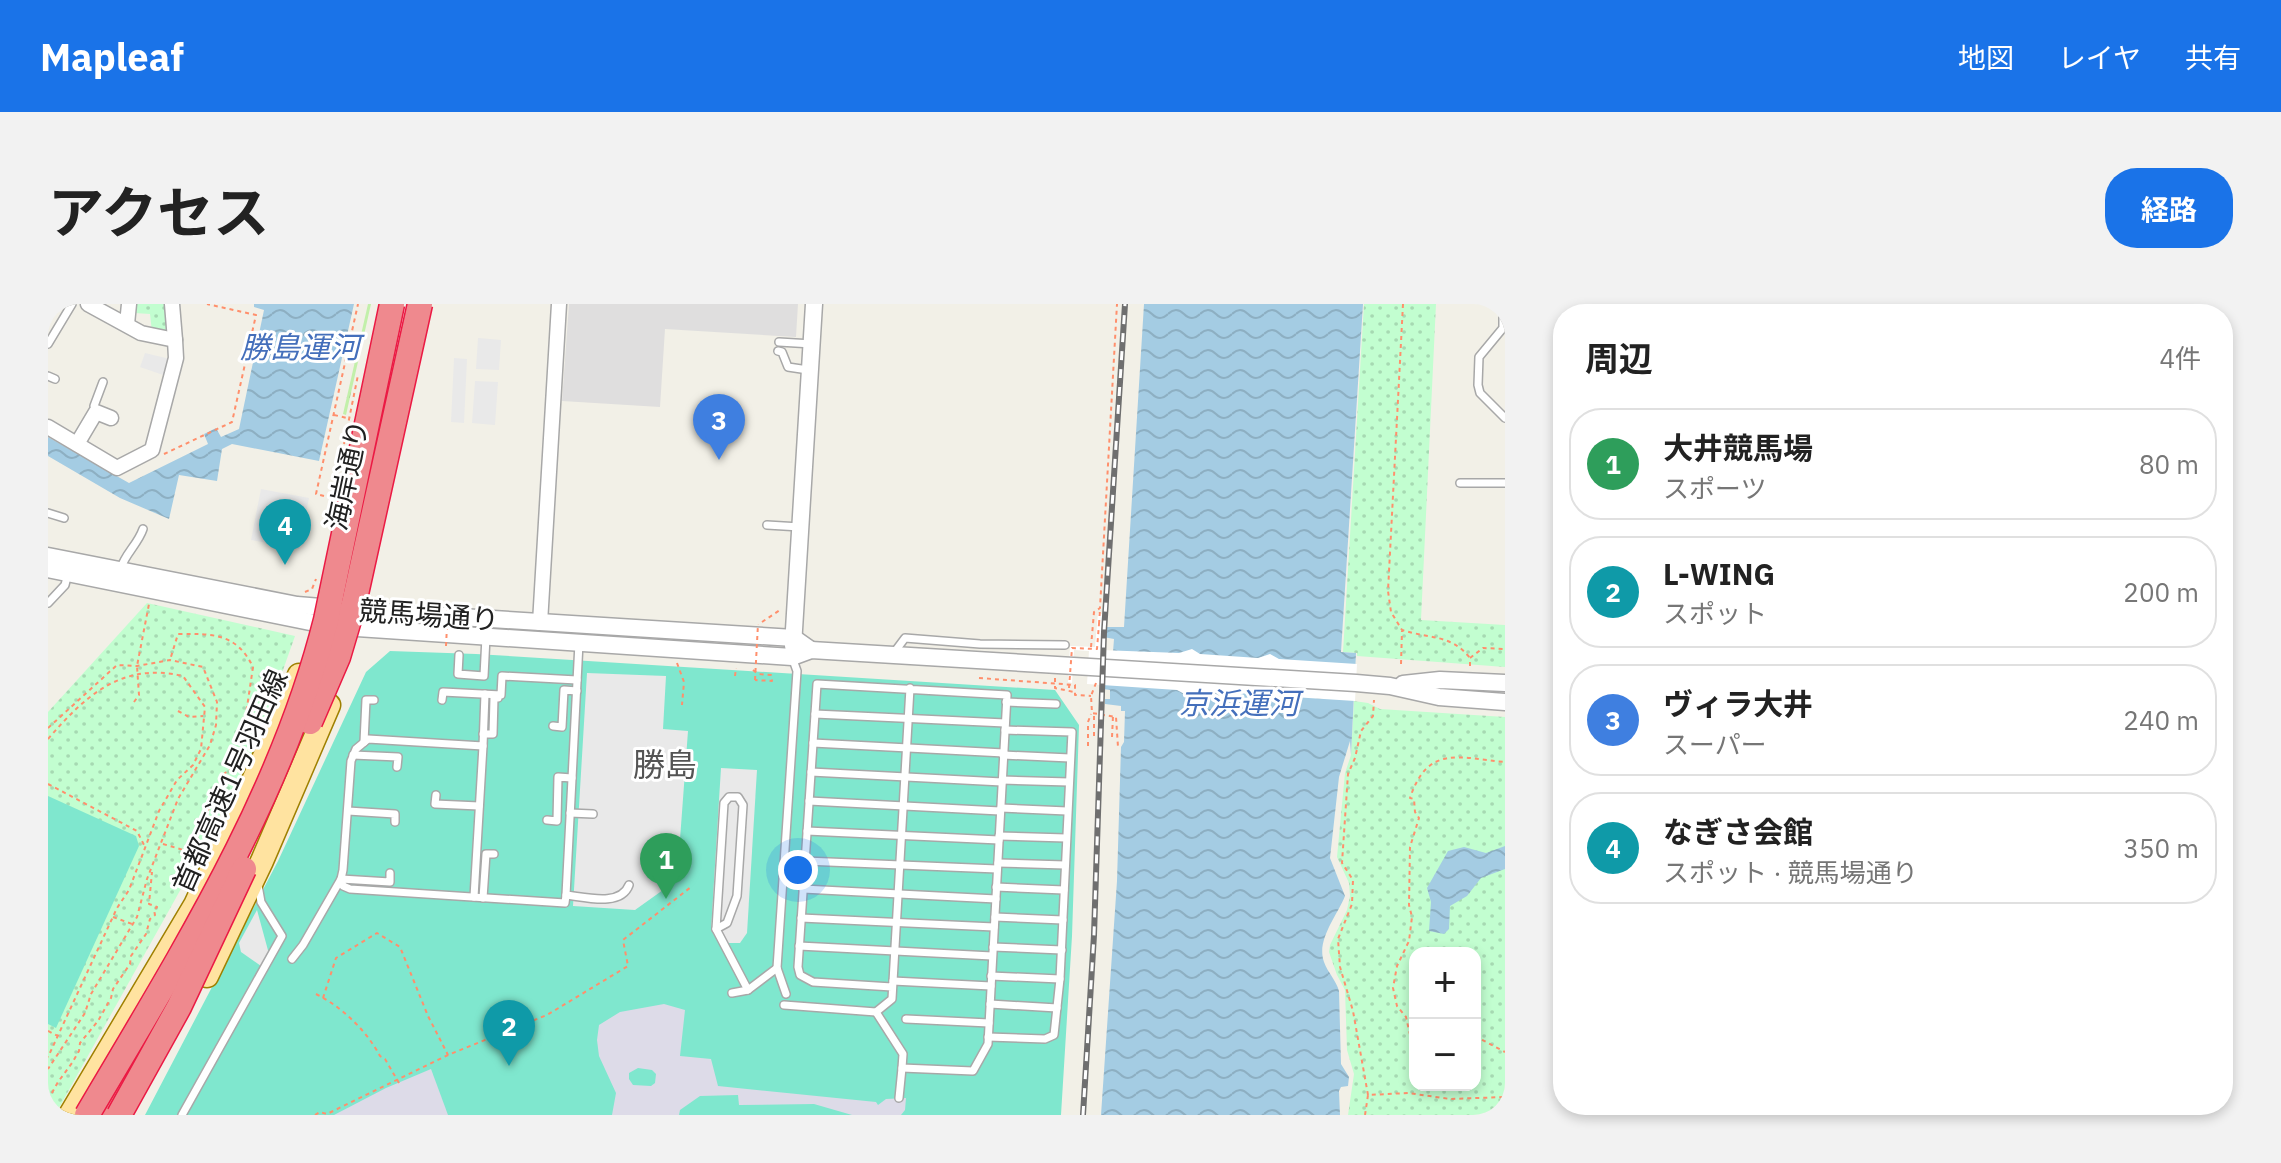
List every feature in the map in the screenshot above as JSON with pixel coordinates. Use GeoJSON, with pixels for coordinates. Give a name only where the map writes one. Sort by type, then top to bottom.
{"type":"FeatureCollection","features":[{"type":"Feature","properties":{"kind":"highway","name":"首都高速1号羽田線"},"geometry":{"type":"LineString","coordinates":[[87,1115],[227,872],[306,689],[326,620],[392,304]]}},
{"type":"Feature","properties":{"kind":"highway"},"geometry":{"type":"LineString","coordinates":[[306,689],[326,648],[340,602],[404,304]]}},
{"type":"Feature","properties":{"kind":"highway","name":"首都高速1号羽田線"},"geometry":{"type":"LineString","coordinates":[[119,1115],[254,864],[345,638],[420,304]]}},
{"type":"Feature","properties":{"kind":"highway"},"geometry":{"type":"LineString","coordinates":[[104,1115],[254,864]]}},
{"type":"Feature","properties":{"kind":"main road","name":"海岸通り"},"geometry":{"type":"LineString","coordinates":[[70,1115],[195,905],[276,731],[304,661],[311,608],[384,304]]}},
{"type":"Feature","properties":{"kind":"main road","name":"海岸通り"},"geometry":{"type":"LineString","coordinates":[[132,1115],[188,1014],[254,864],[336,691],[359,619],[427,304]]}},
{"type":"Feature","properties":{"kind":"street"},"geometry":{"type":"LineString","coordinates":[[88,304],[141,333],[175,340]]}},
{"type":"Feature","properties":{"kind":"street"},"geometry":{"type":"LineString","coordinates":[[127,324],[129,304]]}},
{"type":"Feature","properties":{"kind":"street"},"geometry":{"type":"LineString","coordinates":[[48,427],[117,468],[152,450],[176,358],[172,304]]}},
{"type":"Feature","properties":{"kind":"street"},"geometry":{"type":"LineString","coordinates":[[540,623],[559,304]]}},
{"type":"Feature","properties":{"kind":"street"},"geometry":{"type":"LineString","coordinates":[[792,657],[814,304]]}},
{"type":"Feature","properties":{"kind":"street"},"geometry":{"type":"LineString","coordinates":[[77,444],[96,412],[111,418]]}},
{"type":"Feature","properties":{"kind":"street","name":"競馬場通り"},"geometry":{"type":"LineString","coordinates":[[48,556],[359,619],[486,637],[792,657],[811,650],[891,655],[1092,675],[1390,686]]}},
{"type":"Feature","properties":{"kind":"street","name":"競馬場通り"},"geometry":{"type":"LineString","coordinates":[[48,569],[311,608]]}},
{"type":"Feature","properties":{"kind":"street","name":"競馬場通り"},"geometry":{"type":"LineString","coordinates":[[359,619],[540,623],[794,638]]}},
{"type":"Feature","properties":{"kind":"street"},"geometry":{"type":"LineString","coordinates":[[794,638],[811,650]]}},
{"type":"Feature","properties":{"kind":"street"},"geometry":{"type":"LineString","coordinates":[[1390,686],[1440,680],[1505,683]]}},
{"type":"Feature","properties":{"kind":"street"},"geometry":{"type":"LineString","coordinates":[[1390,686],[1439,697],[1505,702]]}},
{"type":"Feature","properties":{"kind":"lane"},"geometry":{"type":"LineString","coordinates":[[48,344],[72,304]]}},
{"type":"Feature","properties":{"kind":"lane"},"geometry":{"type":"LineString","coordinates":[[1503,304],[1503,328],[1479,357],[1478,385],[1480,393],[1505,418]]}},
{"type":"Feature","properties":{"kind":"lane"},"geometry":{"type":"LineString","coordinates":[[810,370],[788,367],[779,346],[812,344]]}},
{"type":"Feature","properties":{"kind":"lane"},"geometry":{"type":"LineString","coordinates":[[96,412],[94,406],[103,382]]}},
{"type":"Feature","properties":{"kind":"lane"},"geometry":{"type":"LineString","coordinates":[[1460,483],[1505,483]]}},
{"type":"Feature","properties":{"kind":"lane"},"geometry":{"type":"LineString","coordinates":[[48,513],[64,518]]}},
{"type":"Feature","properties":{"kind":"lane"},"geometry":{"type":"LineString","coordinates":[[767,525],[800,527]]}},
{"type":"Feature","properties":{"kind":"lane"},"geometry":{"type":"LineString","coordinates":[[120,570],[143,529]]}},
{"type":"Feature","properties":{"kind":"lane"},"geometry":{"type":"LineString","coordinates":[[48,603],[65,585],[68,573]]}},
{"type":"Feature","properties":{"kind":"lane"},"geometry":{"type":"LineString","coordinates":[[459,655],[458,674],[484,676],[486,637]]}},
{"type":"Feature","properties":{"kind":"lane"},"geometry":{"type":"LineString","coordinates":[[891,655],[905,638],[980,644],[1065,645]]}},
{"type":"Feature","properties":{"kind":"lane"},"geometry":{"type":"LineString","coordinates":[[483,746],[368,739],[364,742],[353,755],[341,879],[343,886],[350,889],[565,903],[579,643]]}},
{"type":"Feature","properties":{"kind":"lane"},"geometry":{"type":"LineString","coordinates":[[786,994],[777,968],[797,671],[792,657]]}},
{"type":"Feature","properties":{"kind":"lane"},"geometry":{"type":"LineString","coordinates":[[442,700],[443,692],[501,695],[502,676],[577,680]]}},
{"type":"Feature","properties":{"kind":"lane"},"geometry":{"type":"LineString","coordinates":[[902,1068],[973,1071],[988,1044],[1007,695],[817,684],[799,946],[800,975],[806,981],[991,986]]}},
{"type":"Feature","properties":{"kind":"lane"},"geometry":{"type":"LineString","coordinates":[[784,1005],[876,1012],[892,999],[910,688]]}},
{"type":"Feature","properties":{"kind":"lane"},"geometry":{"type":"LineString","coordinates":[[553,726],[562,727],[564,690],[577,691]]}},
{"type":"Feature","properties":{"kind":"lane"},"geometry":{"type":"LineString","coordinates":[[478,897],[485,694]]}},
{"type":"Feature","properties":{"kind":"lane"},"geometry":{"type":"LineString","coordinates":[[483,734],[493,734],[494,698],[504,698]]}},
{"type":"Feature","properties":{"kind":"lane"},"geometry":{"type":"LineString","coordinates":[[364,742],[366,700],[374,700]]}},
{"type":"Feature","properties":{"kind":"lane"},"geometry":{"type":"LineString","coordinates":[[1006,702],[1056,704]]}},
{"type":"Feature","properties":{"kind":"lane"},"geometry":{"type":"LineString","coordinates":[[815,714],[1072,732],[1062,950],[1054,1035],[1045,1039],[988,1037]]}},
{"type":"Feature","properties":{"kind":"lane"},"geometry":{"type":"LineString","coordinates":[[813,743],[1070,758]]}},
{"type":"Feature","properties":{"kind":"lane"},"geometry":{"type":"LineString","coordinates":[[353,755],[398,757],[397,767]]}},
{"type":"Feature","properties":{"kind":"lane"},"geometry":{"type":"LineString","coordinates":[[811,772],[1069,782]]}},
{"type":"Feature","properties":{"kind":"lane"},"geometry":{"type":"LineString","coordinates":[[547,820],[557,821],[558,777],[572,778]]}},
{"type":"Feature","properties":{"kind":"lane"},"geometry":{"type":"LineString","coordinates":[[436,795],[435,804],[479,806]]}},
{"type":"Feature","properties":{"kind":"lane"},"geometry":{"type":"LineString","coordinates":[[716,929],[727,923],[737,896],[743,805],[738,797],[729,797],[724,803],[716,929],[748,990]]}},
{"type":"Feature","properties":{"kind":"lane"},"geometry":{"type":"LineString","coordinates":[[809,801],[1067,811]]}},
{"type":"Feature","properties":{"kind":"lane"},"geometry":{"type":"LineString","coordinates":[[348,811],[395,814],[395,822]]}},
{"type":"Feature","properties":{"kind":"lane"},"geometry":{"type":"LineString","coordinates":[[570,813],[593,814]]}},
{"type":"Feature","properties":{"kind":"lane"},"geometry":{"type":"LineString","coordinates":[[807,831],[1066,838]]}},
{"type":"Feature","properties":{"kind":"lane"},"geometry":{"type":"LineString","coordinates":[[478,897],[486,854],[494,854]]}},
{"type":"Feature","properties":{"kind":"lane"},"geometry":{"type":"LineString","coordinates":[[805,861],[899,865],[1065,865]]}},
{"type":"Feature","properties":{"kind":"lane"},"geometry":{"type":"LineString","coordinates":[[182,1115],[282,936],[261,902],[254,864]]}},
{"type":"Feature","properties":{"kind":"lane"},"geometry":{"type":"LineString","coordinates":[[341,879],[390,882],[390,873]]}},
{"type":"Feature","properties":{"kind":"lane"},"geometry":{"type":"LineString","coordinates":[[292,959],[341,879]]}},
{"type":"Feature","properties":{"kind":"lane"},"geometry":{"type":"LineString","coordinates":[[566,895],[617,899],[627,892],[629,885]]}},
{"type":"Feature","properties":{"kind":"lane"},"geometry":{"type":"LineString","coordinates":[[996,887],[1064,890]]}},
{"type":"Feature","properties":{"kind":"lane"},"geometry":{"type":"LineString","coordinates":[[803,889],[996,899]]}},
{"type":"Feature","properties":{"kind":"lane"},"geometry":{"type":"LineString","coordinates":[[995,917],[1063,920]]}},
{"type":"Feature","properties":{"kind":"lane"},"geometry":{"type":"LineString","coordinates":[[801,918],[994,927]]}},
{"type":"Feature","properties":{"kind":"lane"},"geometry":{"type":"LineString","coordinates":[[799,946],[894,951],[1062,950]]}},
{"type":"Feature","properties":{"kind":"lane"},"geometry":{"type":"LineString","coordinates":[[732,993],[748,990],[777,968]]}},
{"type":"Feature","properties":{"kind":"lane"},"geometry":{"type":"LineString","coordinates":[[991,976],[1060,979]]}},
{"type":"Feature","properties":{"kind":"lane"},"geometry":{"type":"LineString","coordinates":[[990,1004],[1057,1008]]}},
{"type":"Feature","properties":{"kind":"lane"},"geometry":{"type":"LineString","coordinates":[[876,1012],[903,1054],[899,1098]]}},
{"type":"Feature","properties":{"kind":"lane"},"geometry":{"type":"LineString","coordinates":[[906,1019],[989,1023]]}},
{"type":"Feature","properties":{"kind":"path"},"geometry":{"type":"LineString","coordinates":[[152,450],[161,456],[232,422],[256,315],[207,304]]}},
{"type":"Feature","properties":{"kind":"path"},"geometry":{"type":"LineString","coordinates":[[324,496],[316,494],[358,304]]}},
{"type":"Feature","properties":{"kind":"path"},"geometry":{"type":"LineString","coordinates":[[1075,690],[1069,688],[1072,648],[1097,649],[1117,304]]}},
{"type":"Feature","properties":{"kind":"path"},"geometry":{"type":"LineString","coordinates":[[1401,664],[1402,630],[1391,612],[1388,591],[1403,304]]}},
{"type":"Feature","properties":{"kind":"path"},"geometry":{"type":"LineString","coordinates":[[343,445],[358,375]]}},
{"type":"Feature","properties":{"kind":"path"},"geometry":{"type":"LineString","coordinates":[[334,415],[348,418]]}},
{"type":"Feature","properties":{"kind":"path"},"geometry":{"type":"LineString","coordinates":[[311,608],[316,577]]}},
{"type":"Feature","properties":{"kind":"path"},"geometry":{"type":"LineString","coordinates":[[134,702],[139,695],[137,666],[149,599]]}},
{"type":"Feature","properties":{"kind":"path"},"geometry":{"type":"LineString","coordinates":[[446,646],[448,606]]}},
{"type":"Feature","properties":{"kind":"path"},"geometry":{"type":"LineString","coordinates":[[1091,647],[1094,612],[1100,608]]}},
{"type":"Feature","properties":{"kind":"path"},"geometry":{"type":"LineString","coordinates":[[751,668],[758,674],[771,675],[772,681],[755,680],[758,624],[781,610]]}},
{"type":"Feature","properties":{"kind":"path"},"geometry":{"type":"LineString","coordinates":[[1402,630],[1425,638],[1448,639],[1460,645],[1470,658],[1470,667]]}},
{"type":"Feature","properties":{"kind":"path"},"geometry":{"type":"LineString","coordinates":[[161,843],[187,851],[193,849],[224,774],[239,761],[253,667],[227,638],[209,633],[178,634],[170,660]]}},
{"type":"Feature","properties":{"kind":"path"},"geometry":{"type":"LineString","coordinates":[[1470,658],[1483,648],[1505,649]]}},
{"type":"Feature","properties":{"kind":"path"},"geometry":{"type":"LineString","coordinates":[[48,728],[117,665],[137,666],[170,660],[203,667],[217,702],[216,725],[210,745],[178,799],[133,925],[91,994],[85,1013],[48,1069]]}},
{"type":"Feature","properties":{"kind":"path"},"geometry":{"type":"LineString","coordinates":[[677,662],[684,682],[682,705]]}},
{"type":"Feature","properties":{"kind":"path"},"geometry":{"type":"LineString","coordinates":[[735,676],[736,667]]}},
{"type":"Feature","properties":{"kind":"path"},"geometry":{"type":"LineString","coordinates":[[48,739],[70,714],[123,676],[167,672],[183,676],[205,707],[201,749],[193,765],[177,780],[159,811],[129,890],[113,917],[60,1037],[48,1057]]}},
{"type":"Feature","properties":{"kind":"path"},"geometry":{"type":"LineString","coordinates":[[1092,675],[1094,737]]}},
{"type":"Feature","properties":{"kind":"path"},"geometry":{"type":"LineString","coordinates":[[979,678],[1075,685],[1075,695],[1091,696]]}},
{"type":"Feature","properties":{"kind":"path"},"geometry":{"type":"LineString","coordinates":[[1055,678],[1055,688],[1075,690]]}},
{"type":"Feature","properties":{"kind":"path"},"geometry":{"type":"LineString","coordinates":[[1365,1115],[1368,1095],[1353,1011],[1340,967],[1338,939],[1352,904],[1353,880],[1342,863],[1348,774],[1361,731],[1373,716],[1374,699]]}},
{"type":"Feature","properties":{"kind":"path"},"geometry":{"type":"LineString","coordinates":[[178,711],[189,717],[204,715]]}},
{"type":"Feature","properties":{"kind":"path"},"geometry":{"type":"LineString","coordinates":[[1093,714],[1113,715],[1118,721],[1118,747]]}},
{"type":"Feature","properties":{"kind":"path"},"geometry":{"type":"LineString","coordinates":[[1088,746],[1088,722],[1093,714]]}},
{"type":"Feature","properties":{"kind":"path"},"geometry":{"type":"LineString","coordinates":[[1112,737],[1113,715]]}},
{"type":"Feature","properties":{"kind":"path"},"geometry":{"type":"LineString","coordinates":[[1409,1036],[1406,1017],[1397,1006],[1393,988],[1397,966],[1409,941],[1412,917],[1409,905],[1410,847],[1419,818],[1414,799],[1410,798],[1416,779],[1428,765],[1448,757],[1505,762]]}},
{"type":"Feature","properties":{"kind":"path"},"geometry":{"type":"LineString","coordinates":[[48,784],[137,831],[144,846]]}},
{"type":"Feature","properties":{"kind":"path"},"geometry":{"type":"LineString","coordinates":[[48,1100],[79,1051],[80,1043],[98,1021],[113,989],[130,964],[131,956],[146,934],[150,919],[155,915],[157,907],[149,904],[152,866]]}},
{"type":"Feature","properties":{"kind":"path"},"geometry":{"type":"LineString","coordinates":[[315,1115],[320,1112],[327,1114],[448,1055],[547,1015],[628,966],[623,940],[691,887]]}},
{"type":"Feature","properties":{"kind":"path"},"geometry":{"type":"LineString","coordinates":[[113,917],[133,925]]}},
{"type":"Feature","properties":{"kind":"path"},"geometry":{"type":"LineString","coordinates":[[323,998],[336,958],[377,933],[400,947],[428,1016],[448,1055]]}},
{"type":"Feature","properties":{"kind":"path"},"geometry":{"type":"LineString","coordinates":[[316,994],[336,1004],[355,1024],[385,1059],[398,1081]]}},
{"type":"Feature","properties":{"kind":"path"},"geometry":{"type":"LineString","coordinates":[[48,1031],[60,1037]]}},
{"type":"Feature","properties":{"kind":"path"},"geometry":{"type":"LineString","coordinates":[[1481,1039],[1505,1052]]}},
{"type":"Feature","properties":{"kind":"path"},"geometry":{"type":"LineString","coordinates":[[1368,1095],[1408,1093],[1450,1099],[1505,1097]]}},
{"type":"Feature","properties":{"kind":"shaded area"},"geometry":{"type":"Polygon","coordinates":[[[569,304],[798,304],[796,337],[665,329],[660,407],[562,401],[569,304]]]}},
{"type":"Feature","properties":{"kind":"shaded area"},"geometry":{"type":"Polygon","coordinates":[[[478,338],[501,340],[499,370],[476,369],[478,338]]]}},
{"type":"Feature","properties":{"kind":"shaded area"},"geometry":{"type":"Polygon","coordinates":[[[145,353],[170,359],[166,376],[140,367],[145,353]]]}},
{"type":"Feature","properties":{"kind":"shaded area"},"geometry":{"type":"Polygon","coordinates":[[[454,358],[467,359],[464,423],[451,422],[454,358]]]}},
{"type":"Feature","properties":{"kind":"shaded area"},"geometry":{"type":"Polygon","coordinates":[[[475,381],[498,382],[495,425],[472,423],[475,381]]]}},
{"type":"Feature","properties":{"kind":"shaded area"},"geometry":{"type":"Polygon","coordinates":[[[261,489],[309,498],[299,549],[251,540],[261,489]]]}},
{"type":"Feature","properties":{"kind":"shaded area"},"geometry":{"type":"Polygon","coordinates":[[[587,673],[666,676],[663,729],[688,731],[677,880],[635,910],[573,906],[587,673]]]}},
{"type":"Feature","properties":{"kind":"shaded area"},"geometry":{"type":"Polygon","coordinates":[[[721,768],[757,770],[747,933],[740,943],[719,943],[711,930],[721,768]]]}},
{"type":"Feature","properties":{"kind":"shaded area"},"geometry":{"type":"Polygon","coordinates":[[[257,910],[269,954],[261,966],[241,952],[239,943],[257,910]]]}},
{"type":"Feature","properties":{"kind":"shaded area"},"geometry":{"type":"Polygon","coordinates":[[[664,1004],[685,1010],[680,1056],[711,1059],[718,1086],[876,1102],[878,1105],[886,1099],[906,1098],[905,1110],[901,1115],[852,1115],[814,1104],[739,1105],[738,1095],[700,1096],[680,1110],[679,1115],[612,1115],[616,1093],[599,1056],[597,1040],[599,1025],[620,1012],[664,1004]],[[638,1068],[629,1073],[629,1079],[633,1085],[651,1086],[655,1083],[656,1074],[652,1070],[638,1068]]]}},
{"type":"Feature","properties":{"kind":"shaded area"},"geometry":{"type":"Polygon","coordinates":[[[431,1069],[448,1115],[334,1115],[386,1088],[431,1069]]]}},
{"type":"Feature","properties":{"kind":"green space"},"geometry":{"type":"Polygon","coordinates":[[[134,304],[169,304],[171,329],[165,334],[152,332],[150,314],[134,313],[134,304]]]}},
{"type":"Feature","properties":{"kind":"green space"},"geometry":{"type":"Polygon","coordinates":[[[368,304],[371,304],[346,415],[343,414],[368,304]]]}},
{"type":"Feature","properties":{"kind":"green space"},"geometry":{"type":"Polygon","coordinates":[[[1364,304],[1436,304],[1421,620],[1505,625],[1505,667],[1357,656],[1357,653],[1343,652],[1364,304]]]}},
{"type":"Feature","properties":{"kind":"green space"},"geometry":{"type":"Polygon","coordinates":[[[147,603],[295,636],[259,738],[192,869],[55,1115],[48,1115],[48,712],[147,603]]]}},
{"type":"Feature","properties":{"kind":"green space"},"geometry":{"type":"Polygon","coordinates":[[[390,651],[1055,690],[1079,725],[1072,936],[1061,1115],[145,1115],[278,861],[366,672],[390,651]]]}},
{"type":"Feature","properties":{"kind":"green space"},"geometry":{"type":"Polygon","coordinates":[[[1354,701],[1380,709],[1505,717],[1505,1115],[1348,1115],[1354,1074],[1347,1050],[1345,990],[1329,952],[1350,896],[1349,883],[1337,857],[1345,773],[1351,755],[1354,701]]]}},
{"type":"Feature","properties":{"kind":"green space"},"geometry":{"type":"Polygon","coordinates":[[[48,796],[136,836],[139,846],[56,1028],[48,1024],[48,796]]]}},
{"type":"Feature","properties":{"kind":"water","name":"勝島運河"},"geometry":{"type":"Polygon","coordinates":[[[254,304],[354,304],[319,461],[232,444],[222,449],[217,481],[179,475],[169,519],[120,498],[48,456],[48,437],[129,483],[208,444],[204,434],[216,428],[221,437],[239,429],[264,310],[254,307],[254,304]]]}},
{"type":"Feature","properties":{"kind":"water","name":"京浜運河"},"geometry":{"type":"Polygon","coordinates":[[[1144,304],[1363,304],[1341,652],[1356,653],[1351,755],[1350,741],[1339,777],[1330,858],[1345,896],[1328,928],[1322,954],[1339,991],[1341,1064],[1349,1077],[1348,1086],[1341,1087],[1339,1091],[1340,1115],[1101,1115],[1125,711],[1121,711],[1121,706],[1105,704],[1105,699],[1110,699],[1110,690],[1103,689],[1105,651],[1113,652],[1114,639],[1103,637],[1104,627],[1124,627],[1144,304]]]}},
{"type":"Feature","properties":{"kind":"water"},"geometry":{"type":"Polygon","coordinates":[[[1505,846],[1505,869],[1481,878],[1467,896],[1450,906],[1449,929],[1444,934],[1429,931],[1431,902],[1427,888],[1448,851],[1464,847],[1486,853],[1505,846]]]}},
{"type":"Feature","properties":{"kind":"pier"},"geometry":{"type":"Polygon","coordinates":[[[1098,613],[1102,614],[1101,650],[1179,653],[1192,649],[1200,654],[1258,658],[1270,654],[1279,659],[1357,664],[1355,701],[1277,696],[1266,701],[1254,694],[1198,691],[1188,696],[1177,690],[1087,684],[1089,651],[1074,650],[1072,683],[1068,682],[1070,646],[1095,647],[1098,613]]]}},
{"type":"Feature","properties":{"kind":"railway"},"geometry":{"type":"LineString","coordinates":[[1083,1115],[1094,935],[1104,632],[1125,304]]}},
{"type":"Feature","properties":{"kind":"place","name":"ヴィラ大井"},"geometry":{"type":"Point","coordinates":[719,460]}},
{"type":"Feature","properties":{"kind":"place","name":"なぎさ会館"},"geometry":{"type":"Point","coordinates":[285,565]}},
{"type":"Feature","properties":{"kind":"place","name":"大井競馬場"},"geometry":{"type":"Point","coordinates":[666,899]}},
{"type":"Feature","properties":{"kind":"place","name":"L-WING"},"geometry":{"type":"Point","coordinates":[509,1066]}},
{"type":"Feature","properties":{"kind":"district","name":"勝島"},"geometry":{"type":"Point","coordinates":[665,765]}}]}
